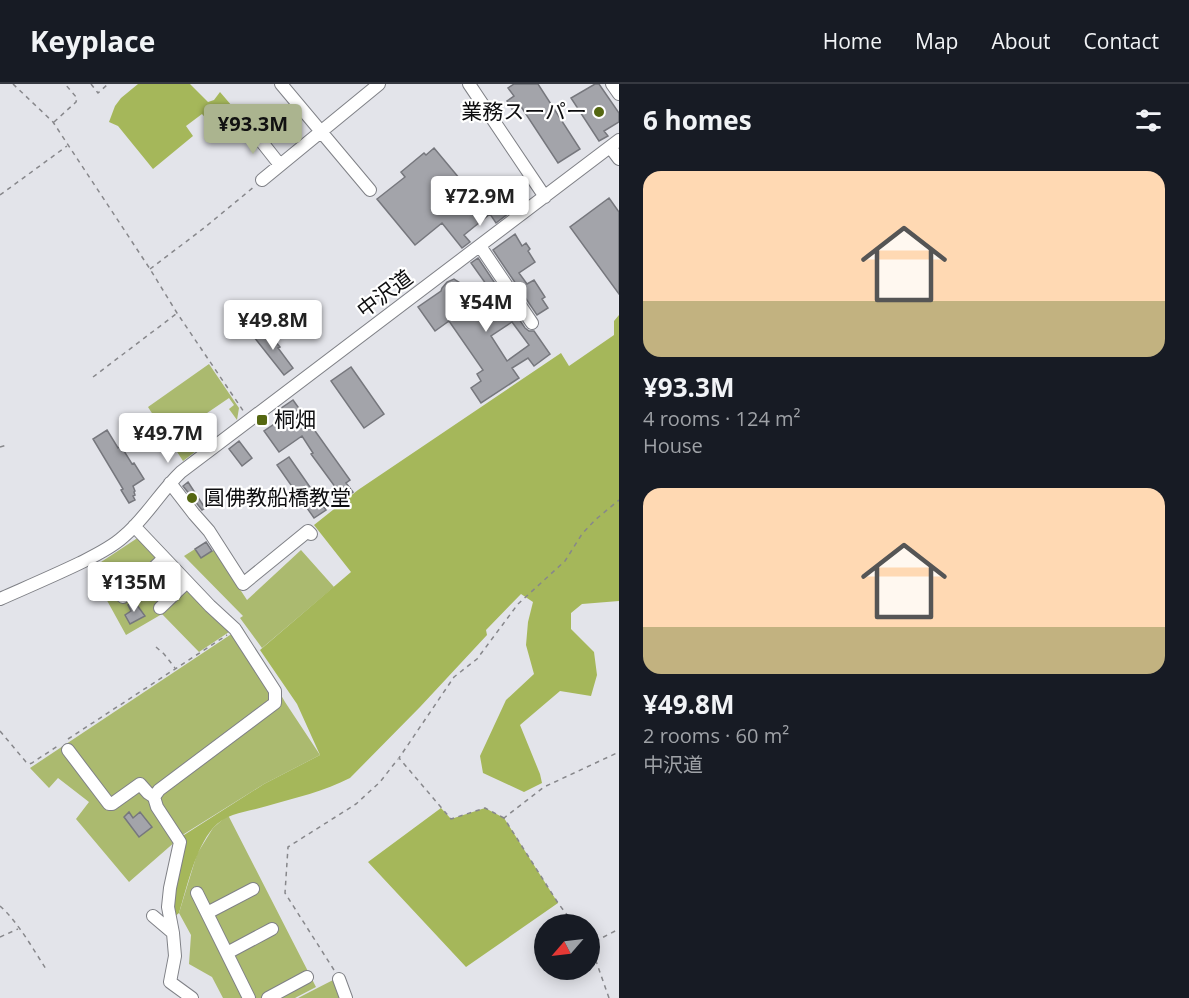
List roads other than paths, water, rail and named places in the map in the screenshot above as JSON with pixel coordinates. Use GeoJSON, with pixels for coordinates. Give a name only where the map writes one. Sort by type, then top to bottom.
{"type":"FeatureCollection","features":[{"type":"Feature","properties":{"kind":"street"},"geometry":{"type":"LineString","coordinates":[[281,84],[370,190]]}},
{"type":"Feature","properties":{"kind":"street"},"geometry":{"type":"LineString","coordinates":[[262,180],[379,84]]}},
{"type":"Feature","properties":{"kind":"street"},"geometry":{"type":"LineString","coordinates":[[469,84],[545,197]]}},
{"type":"Feature","properties":{"kind":"street"},"geometry":{"type":"LineString","coordinates":[[612,84],[619,94]]}},
{"type":"Feature","properties":{"kind":"street"},"geometry":{"type":"LineString","coordinates":[[252,127],[280,165]]}},
{"type":"Feature","properties":{"kind":"street"},"geometry":{"type":"LineString","coordinates":[[615,144],[619,159]]}},
{"type":"Feature","properties":{"kind":"street","name":"中沢道"},"geometry":{"type":"LineString","coordinates":[[0,599],[54,576],[123,538],[181,472],[615,144]]}},
{"type":"Feature","properties":{"kind":"street"},"geometry":{"type":"LineString","coordinates":[[480,246],[532,323]]}},
{"type":"Feature","properties":{"kind":"street"},"geometry":{"type":"LineString","coordinates":[[170,483],[209,531],[243,584],[308,531],[311,534]]}},
{"type":"Feature","properties":{"kind":"street"},"geometry":{"type":"LineString","coordinates":[[134,526],[235,629],[275,691],[275,703],[159,790],[154,797]]}},
{"type":"Feature","properties":{"kind":"street"},"geometry":{"type":"LineString","coordinates":[[123,597],[164,558]]}},
{"type":"Feature","properties":{"kind":"street"},"geometry":{"type":"LineString","coordinates":[[160,608],[187,582]]}},
{"type":"Feature","properties":{"kind":"street"},"geometry":{"type":"LineString","coordinates":[[68,750],[109,804],[140,784],[154,797],[157,807],[180,842],[168,908],[175,956],[170,982],[192,998]]}},
{"type":"Feature","properties":{"kind":"street"},"geometry":{"type":"LineString","coordinates":[[207,913],[253,889]]}},
{"type":"Feature","properties":{"kind":"street"},"geometry":{"type":"LineString","coordinates":[[197,893],[249,998]]}},
{"type":"Feature","properties":{"kind":"street"},"geometry":{"type":"LineString","coordinates":[[153,916],[172,927]]}},
{"type":"Feature","properties":{"kind":"street"},"geometry":{"type":"LineString","coordinates":[[227,953],[272,929]]}},
{"type":"Feature","properties":{"kind":"street"},"geometry":{"type":"LineString","coordinates":[[268,998],[307,977]]}},
{"type":"Feature","properties":{"kind":"street"},"geometry":{"type":"LineString","coordinates":[[339,979],[346,998]]}},
{"type":"Feature","properties":{"kind":"place","name":"業務スーパー"},"geometry":{"type":"Point","coordinates":[599,112]}},
{"type":"Feature","properties":{"kind":"place","name":"桐畑"},"geometry":{"type":"Point","coordinates":[262,420]}},
{"type":"Feature","properties":{"kind":"place","name":"圓佛教船橋教堂"},"geometry":{"type":"Point","coordinates":[192,498]}}]}
